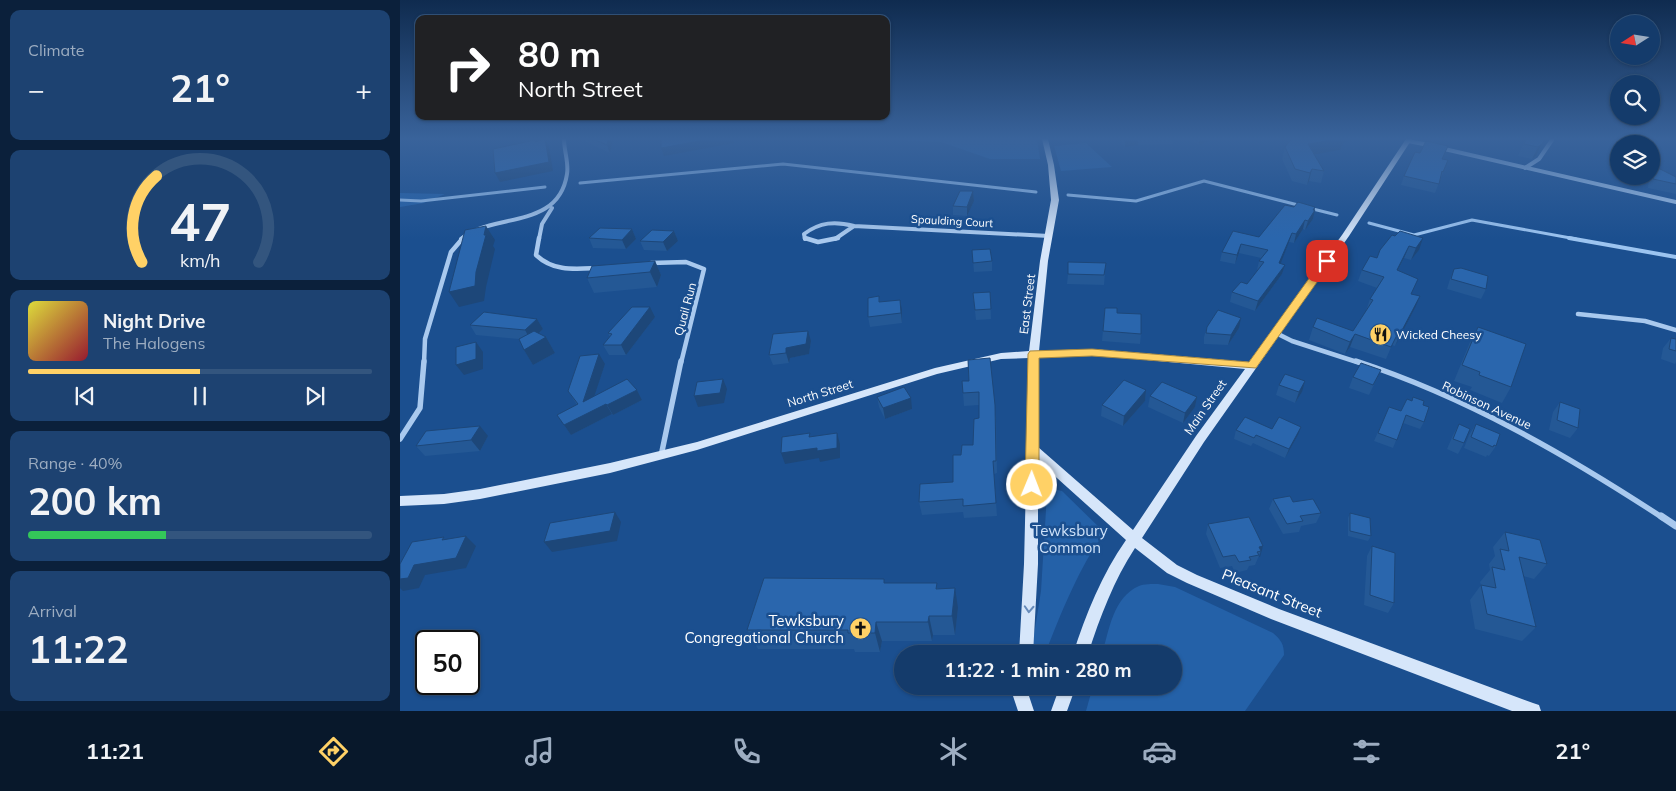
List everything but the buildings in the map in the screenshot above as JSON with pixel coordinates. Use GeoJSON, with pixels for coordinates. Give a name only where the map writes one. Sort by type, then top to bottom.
{"type":"FeatureCollection","features":[{"type":"Feature","properties":{"kind":"main road","name":"East Street"},"geometry":{"type":"LineString","coordinates":[[1026,645],[1031,564],[1034,354],[1044,261],[1055,200],[1052,172]]}},
{"type":"Feature","properties":{"kind":"main road","name":"Main Street"},"geometry":{"type":"LineString","coordinates":[[1083,645],[1090,624],[1117,564],[1162,494],[1345,236],[1388,172]]}},
{"type":"Feature","properties":{"kind":"main road","name":"North Street"},"geometry":{"type":"LineString","coordinates":[[400,501],[444,499],[522,487],[661,456],[935,371],[1001,356],[1092,352],[1252,366]]}},
{"type":"Feature","properties":{"kind":"main road","name":"Pleasant Street"},"geometry":{"type":"LineString","coordinates":[[1033,449],[1134,539],[1172,569],[1291,620],[1533,711]]}},
{"type":"Feature","properties":{"kind":"main road"},"geometry":{"type":"LineString","coordinates":[[1021,695],[1026,711]]}},
{"type":"Feature","properties":{"kind":"main road"},"geometry":{"type":"LineString","coordinates":[[1059,711],[1065,695]]}},
{"type":"Feature","properties":{"kind":"street"},"geometry":{"type":"LineString","coordinates":[[567,172],[560,192],[542,224],[536,255],[540,260],[557,268],[602,268]]}},
{"type":"Feature","properties":{"kind":"street"},"geometry":{"type":"LineString","coordinates":[[1544,172],[1676,202]]}},
{"type":"Feature","properties":{"kind":"street"},"geometry":{"type":"LineString","coordinates":[[400,439],[420,408],[424,382],[426,339],[451,252],[466,236],[482,227],[534,215],[552,208]]}},
{"type":"Feature","properties":{"kind":"street","name":"Spaulding Court"},"geometry":{"type":"LineString","coordinates":[[854,226],[849,232],[838,238],[812,243],[805,240],[804,234],[812,227],[824,223],[1049,236]]}},
{"type":"Feature","properties":{"kind":"street","name":"Quail Run"},"geometry":{"type":"LineString","coordinates":[[648,263],[698,264],[704,269],[671,402],[661,456]]}},
{"type":"Feature","properties":{"kind":"street"},"geometry":{"type":"LineString","coordinates":[[1578,314],[1645,320],[1676,330]]}},
{"type":"Feature","properties":{"kind":"street","name":"Robinson Avenue"},"geometry":{"type":"LineString","coordinates":[[1276,333],[1292,341],[1395,374],[1514,428],[1591,471],[1676,526]]}},
{"type":"Feature","properties":{"kind":"green space"},"geometry":{"type":"Polygon","coordinates":[[[400,193],[445,194],[424,203],[400,207],[400,193]]]}},
{"type":"Feature","properties":{"kind":"green space","name":"Tewksbury Common"},"geometry":{"type":"Polygon","coordinates":[[[1053,489],[1062,491],[1105,533],[1087,559],[1049,645],[1032,645],[1041,591],[1047,494],[1053,489]]]}},
{"type":"Feature","properties":{"kind":"green space"},"geometry":{"type":"Polygon","coordinates":[[[1146,584],[1175,587],[1273,633],[1280,640],[1283,645],[1284,655],[1245,711],[1086,711],[1090,695],[1182,695],[1182,645],[1104,645],[1113,616],[1123,598],[1130,591],[1146,584]]]}},
{"type":"Feature","properties":{"kind":"waterway"},"geometry":{"type":"LineString","coordinates":[[580,183],[696,172]]}},
{"type":"Feature","properties":{"kind":"waterway"},"geometry":{"type":"LineString","coordinates":[[857,172],[1036,192]]}},
{"type":"Feature","properties":{"kind":"waterway"},"geometry":{"type":"LineString","coordinates":[[1068,195],[1136,201],[1204,181],[1302,206]]}},
{"type":"Feature","properties":{"kind":"waterway"},"geometry":{"type":"LineString","coordinates":[[400,200],[421,201],[545,187]]}},
{"type":"Feature","properties":{"kind":"waterway"},"geometry":{"type":"LineString","coordinates":[[1309,208],[1337,215]]}},
{"type":"Feature","properties":{"kind":"waterway"},"geometry":{"type":"LineString","coordinates":[[1369,223],[1414,235],[1472,220],[1576,239]]}},
{"type":"Feature","properties":{"kind":"waterway"},"geometry":{"type":"LineString","coordinates":[[1569,238],[1676,257]]}},
{"type":"Feature","properties":{"kind":"place","name":"Wicked Cheesy"},"geometry":{"type":"Point","coordinates":[1380,334]}},
{"type":"Feature","properties":{"kind":"place","name":"Tewksbury Congregational Church"},"geometry":{"type":"Point","coordinates":[860,629]}},
{"type":"Feature","properties":{"kind":"route"},"geometry":{"type":"LineString","coordinates":[[1032,485],[1034,354],[1092,352],[1252,366],[1327,261]]}}]}
